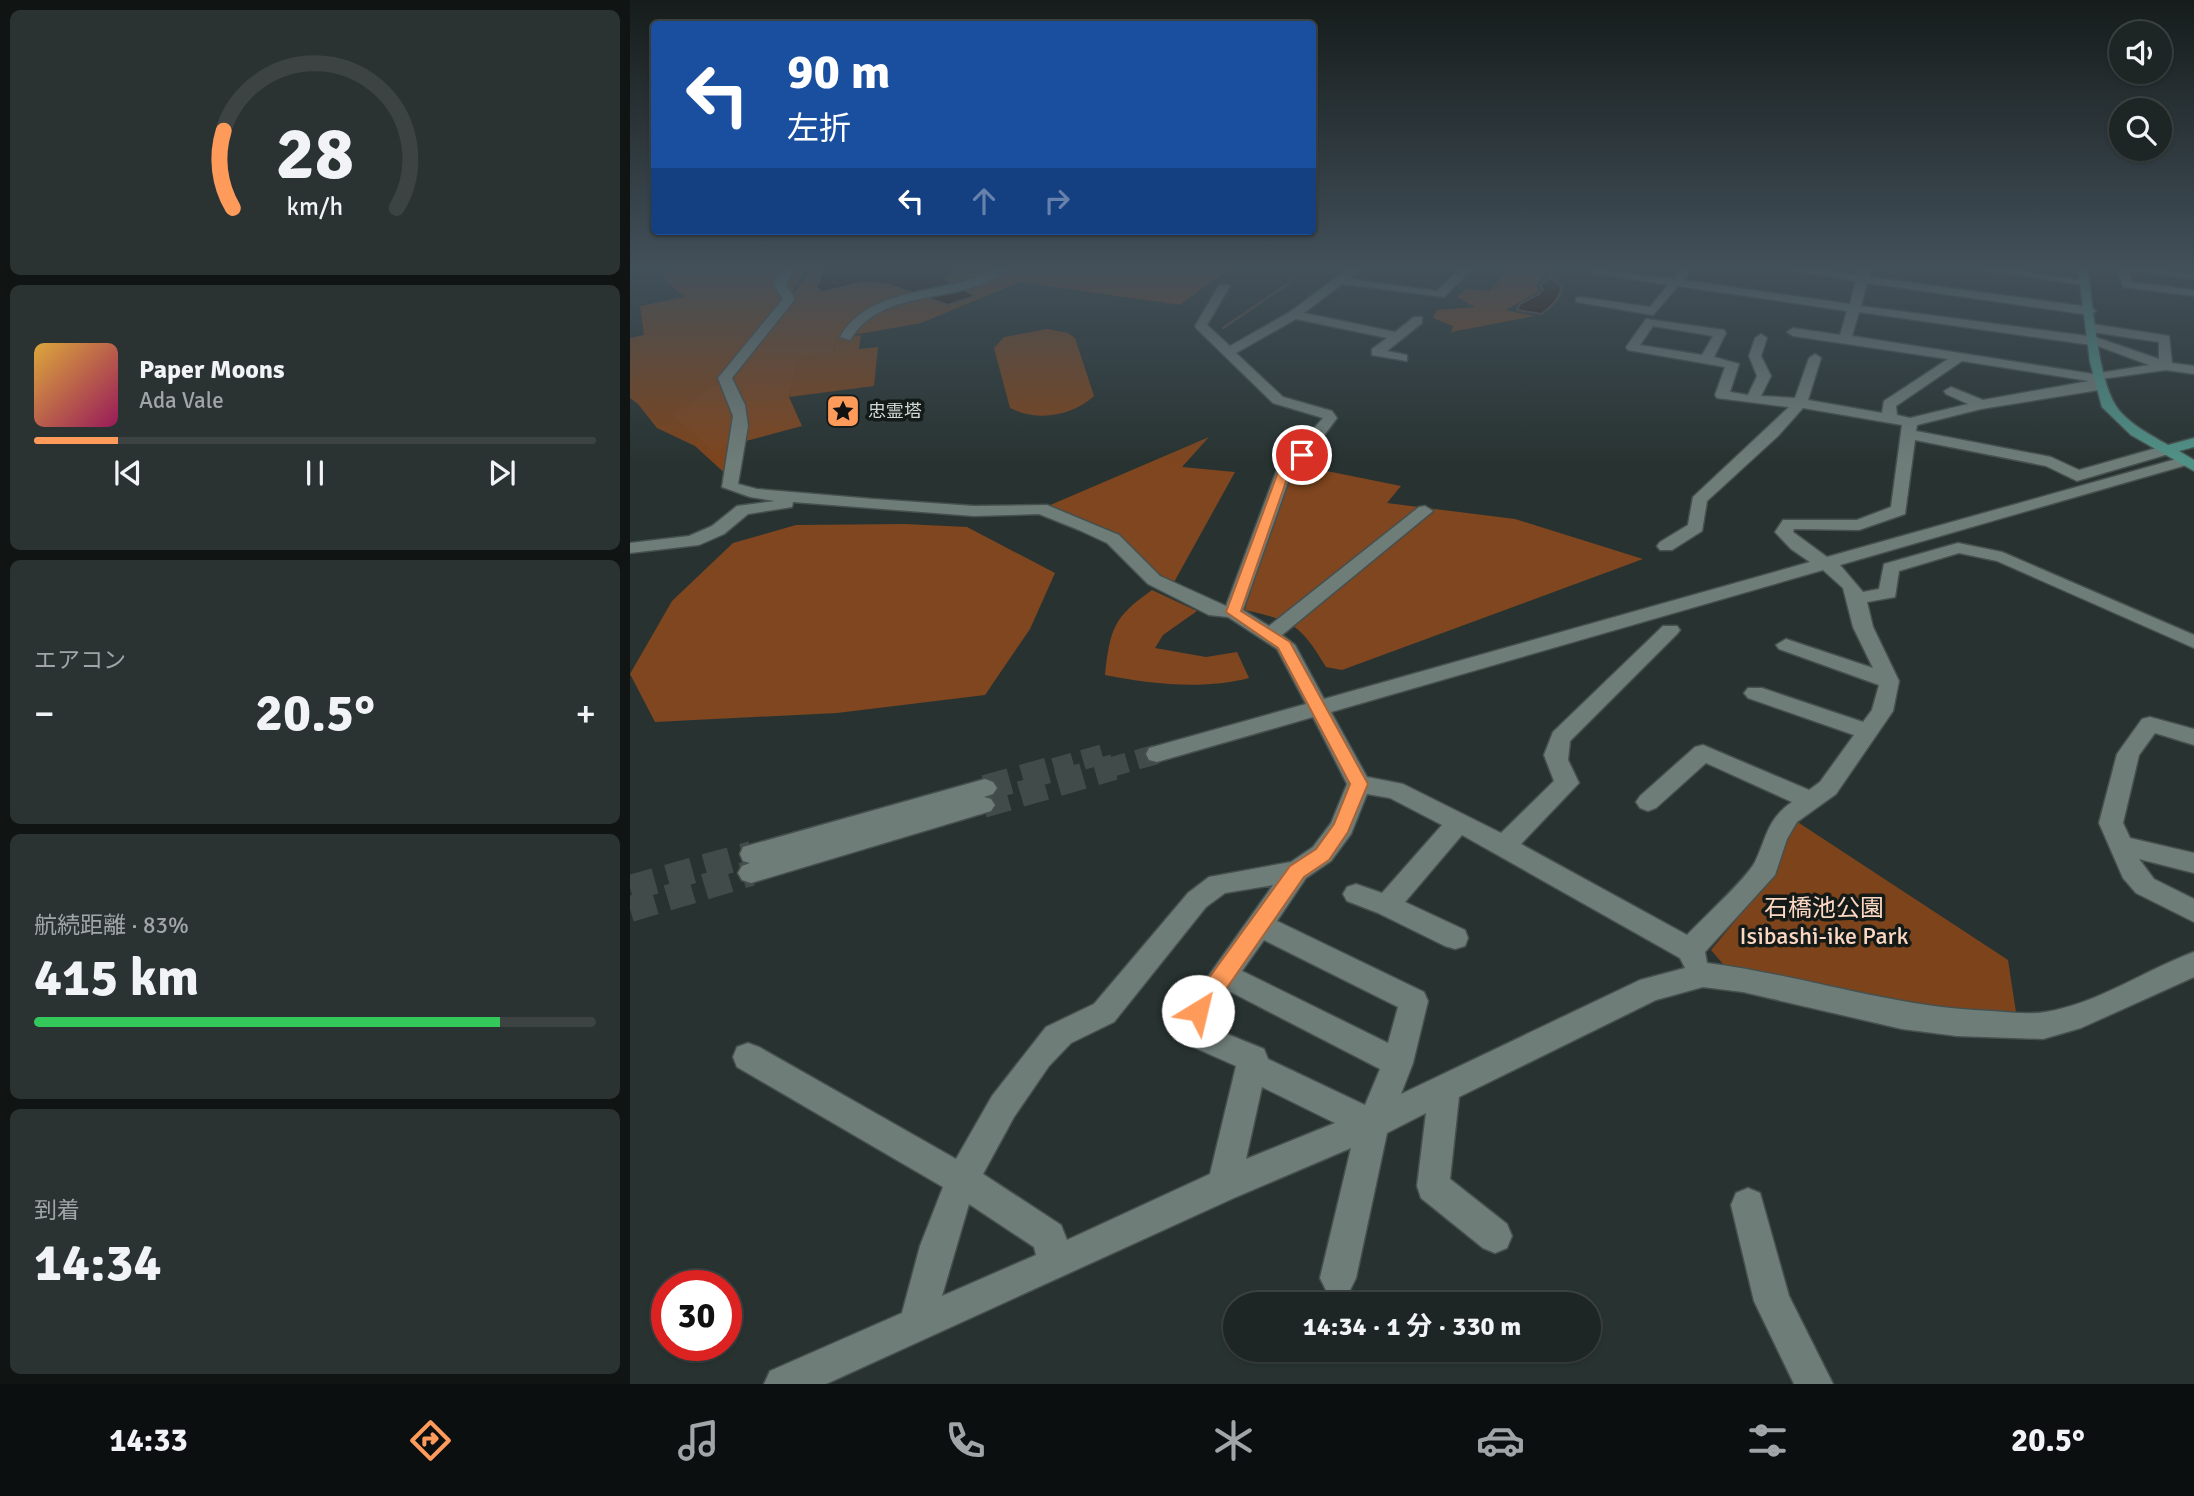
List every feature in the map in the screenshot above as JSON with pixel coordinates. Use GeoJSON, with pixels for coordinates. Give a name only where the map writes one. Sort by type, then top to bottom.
{"type":"FeatureCollection","features":[{"type":"Feature","properties":{"kind":"main road"},"geometry":{"type":"LineString","coordinates":[[2093,333],[2099,380],[2110,408],[2124,422],[2191,462]]}},
{"type":"Feature","properties":{"kind":"main road"},"geometry":{"type":"LineString","coordinates":[[2167,450],[2194,442]]}},
{"type":"Feature","properties":{"kind":"street"},"geometry":{"type":"LineString","coordinates":[[762,333],[725,378],[740,404],[743,418],[729,477],[730,487],[739,491],[974,511],[1041,509],[1112,539],[1154,580],[1216,611],[1233,612],[1271,634],[1284,645],[1359,784]]}},
{"type":"Feature","properties":{"kind":"street"},"geometry":{"type":"LineString","coordinates":[[846,337],[848,333]]}},
{"type":"Feature","properties":{"kind":"street"},"geometry":{"type":"LineString","coordinates":[[1208,333],[1278,400],[1327,414],[1330,418],[1302,455],[1284,472],[1233,612]]}},
{"type":"Feature","properties":{"kind":"street"},"geometry":{"type":"LineString","coordinates":[[1229,352],[1263,333]]}},
{"type":"Feature","properties":{"kind":"street"},"geometry":{"type":"LineString","coordinates":[[1380,333],[1397,336]]}},
{"type":"Feature","properties":{"kind":"street"},"geometry":{"type":"LineString","coordinates":[[1401,333],[1377,352],[1402,358]]}},
{"type":"Feature","properties":{"kind":"street"},"geometry":{"type":"LineString","coordinates":[[1642,333],[1632,347],[1732,364],[1722,395],[1800,403],[1890,419],[1910,428],[2052,462],[2077,477]]}},
{"type":"Feature","properties":{"kind":"street"},"geometry":{"type":"LineString","coordinates":[[1706,360],[1720,333],[1717,333]]}},
{"type":"Feature","properties":{"kind":"street"},"geometry":{"type":"LineString","coordinates":[[1797,333],[2099,380]]}},
{"type":"Feature","properties":{"kind":"street"},"geometry":{"type":"LineString","coordinates":[[1845,339],[1847,333]]}},
{"type":"Feature","properties":{"kind":"street"},"geometry":{"type":"LineString","coordinates":[[2035,333],[2165,339],[2166,366]]}},
{"type":"Feature","properties":{"kind":"street"},"geometry":{"type":"LineString","coordinates":[[2094,336],[2166,366],[2194,370]]}},
{"type":"Feature","properties":{"kind":"street"},"geometry":{"type":"LineString","coordinates":[[1752,400],[1764,376],[1755,356],[1761,338]]}},
{"type":"Feature","properties":{"kind":"street"},"geometry":{"type":"LineString","coordinates":[[1890,419],[1889,404],[1960,357]]}},
{"type":"Feature","properties":{"kind":"street"},"geometry":{"type":"LineString","coordinates":[[1666,546],[1696,527],[1699,500],[1773,433],[1800,403],[1815,358]]}},
{"type":"Feature","properties":{"kind":"street"},"geometry":{"type":"LineString","coordinates":[[1910,428],[1981,405],[2090,384],[2108,376],[2166,366]]}},
{"type":"Feature","properties":{"kind":"street"},"geometry":{"type":"LineString","coordinates":[[1951,391],[1981,405]]}},
{"type":"Feature","properties":{"kind":"street"},"geometry":{"type":"LineString","coordinates":[[783,1384],[1055,1264],[1224,1185],[1373,1122],[1650,989],[1697,962],[1766,868],[1776,837],[1789,816],[1828,788],[1882,710],[1890,687],[1862,624],[1858,598],[1847,581],[1818,558],[1790,541],[1784,532],[1789,524],[1859,525],[1899,510],[1910,428]]}},
{"type":"Feature","properties":{"kind":"street"},"geometry":{"type":"LineString","coordinates":[[1818,558],[2167,450]]}},
{"type":"Feature","properties":{"kind":"street"},"geometry":{"type":"LineString","coordinates":[[1157,747],[1818,558],[2191,462]]}},
{"type":"Feature","properties":{"kind":"street"},"geometry":{"type":"LineString","coordinates":[[630,548],[693,541],[718,530],[743,510],[785,505],[801,497]]}},
{"type":"Feature","properties":{"kind":"street"},"geometry":{"type":"LineString","coordinates":[[1271,634],[1425,511]]}},
{"type":"Feature","properties":{"kind":"street"},"geometry":{"type":"LineString","coordinates":[[1858,598],[1888,593],[1890,568],[1958,548],[2002,557],[2194,642]]}},
{"type":"Feature","properties":{"kind":"street"},"geometry":{"type":"LineString","coordinates":[[1504,846],[1567,783],[1556,762],[1556,746],[1561,737],[1670,630]]}},
{"type":"Feature","properties":{"kind":"street"},"geometry":{"type":"LineString","coordinates":[[1786,645],[1889,681]]}},
{"type":"Feature","properties":{"kind":"street"},"geometry":{"type":"LineString","coordinates":[[1755,693],[1868,732]]}},
{"type":"Feature","properties":{"kind":"street"},"geometry":{"type":"LineString","coordinates":[[2194,737],[2150,724],[2129,754],[2111,823],[2132,871],[2146,886],[2194,911]]}},
{"type":"Feature","properties":{"kind":"street"},"geometry":{"type":"LineString","coordinates":[[1648,802],[1703,753],[1810,800]]}},
{"type":"Feature","properties":{"kind":"street"},"geometry":{"type":"LineString","coordinates":[[1359,784],[1395,790],[1504,846],[1697,962],[1743,980],[1902,1016],[2043,1027],[2071,1019],[2194,964]]}},
{"type":"Feature","properties":{"kind":"street"},"geometry":{"type":"LineString","coordinates":[[1224,1185],[1253,1059],[1185,1030],[1261,926],[1297,871],[1322,854],[1342,827],[1359,784]]}},
{"type":"Feature","properties":{"kind":"street"},"geometry":{"type":"LineString","coordinates":[[752,864],[984,796]]}},
{"type":"Feature","properties":{"kind":"street"},"geometry":{"type":"LineString","coordinates":[[1387,905],[1457,824]]}},
{"type":"Feature","properties":{"kind":"street"},"geometry":{"type":"LineString","coordinates":[[2121,845],[2194,863]]}},
{"type":"Feature","properties":{"kind":"street"},"geometry":{"type":"LineString","coordinates":[[917,1324],[937,1246],[965,1182],[1012,1093],[1058,1035],[1092,1022],[1104,1013],[1197,900],[1218,884],[1237,878],[1297,871]]}},
{"type":"Feature","properties":{"kind":"street"},"geometry":{"type":"LineString","coordinates":[[1356,894],[1387,905],[1455,938]]}},
{"type":"Feature","properties":{"kind":"street"},"geometry":{"type":"LineString","coordinates":[[1261,926],[1414,1001],[1398,1063],[1373,1122],[1338,1278]]}},
{"type":"Feature","properties":{"kind":"street"},"geometry":{"type":"LineString","coordinates":[[1224,975],[1398,1063]]}},
{"type":"Feature","properties":{"kind":"street"},"geometry":{"type":"LineString","coordinates":[[748,1057],[965,1182],[1049,1237],[1055,1264]]}},
{"type":"Feature","properties":{"kind":"street"},"geometry":{"type":"LineString","coordinates":[[1252,1067],[1355,1117],[1373,1122]]}},
{"type":"Feature","properties":{"kind":"street"},"geometry":{"type":"LineString","coordinates":[[1445,1088],[1433,1186],[1495,1236]]}},
{"type":"Feature","properties":{"kind":"street"},"geometry":{"type":"LineString","coordinates":[[1748,1205],[1772,1301],[1814,1384]]}},
{"type":"Feature","properties":{"kind":"green space"},"geometry":{"type":"Polygon","coordinates":[[[644,333],[774,333],[741,404],[729,477],[695,446],[657,428],[630,398],[630,338],[644,335],[644,333]]]}},
{"type":"Feature","properties":{"kind":"green space"},"geometry":{"type":"Polygon","coordinates":[[[1028,333],[1068,333],[1075,338],[1094,396],[1076,408],[1054,415],[1032,415],[1010,408],[994,348],[1004,337],[1028,333]]]}},
{"type":"Feature","properties":{"kind":"green space"},"geometry":{"type":"Polygon","coordinates":[[[861,335],[859,349],[878,347],[874,386],[789,397],[800,356],[833,352],[836,338],[861,335]]]}},
{"type":"Feature","properties":{"kind":"green space","name":"石橋池公園 Isibashi-ike Park"},"geometry":{"type":"Polygon","coordinates":[[[1796,821],[2008,960],[2017,1019],[1948,1010],[1729,971],[1711,950],[1773,875],[1787,835],[1796,821]]]}},
{"type":"Feature","properties":{"kind":"shaded area"},"geometry":{"type":"Polygon","coordinates":[[[762,333],[867,333],[836,338],[833,352],[800,357],[789,397],[802,426],[712,450],[673,415],[725,378],[762,333]]]}},
{"type":"Feature","properties":{"kind":"shaded area"},"geometry":{"type":"Polygon","coordinates":[[[1209,437],[1182,467],[1235,472],[1173,584],[1113,539],[1041,509],[1209,437]]]}},
{"type":"Feature","properties":{"kind":"shaded area"},"geometry":{"type":"Polygon","coordinates":[[[1297,465],[1401,486],[1387,503],[1515,519],[1643,559],[1342,670],[1326,667],[1294,626],[1245,610],[1282,475],[1297,465]]]}},
{"type":"Feature","properties":{"kind":"shaded area"},"geometry":{"type":"Polygon","coordinates":[[[905,524],[967,527],[1055,573],[1030,629],[985,695],[837,713],[655,722],[630,674],[672,601],[733,543],[796,525],[905,524]]]}},
{"type":"Feature","properties":{"kind":"shaded area"},"geometry":{"type":"Polygon","coordinates":[[[1152,590],[1197,611],[1163,635],[1155,648],[1206,657],[1237,652],[1249,678],[1196,685],[1140,681],[1105,675],[1109,646],[1116,625],[1129,608],[1152,590]]]}},
{"type":"Feature","properties":{"kind":"tunnel"},"geometry":{"type":"LineString","coordinates":[[1054,768],[1107,753]]}},
{"type":"Feature","properties":{"kind":"tunnel"},"geometry":{"type":"LineString","coordinates":[[1108,768],[1157,754]]}},
{"type":"Feature","properties":{"kind":"tunnel"},"geometry":{"type":"LineString","coordinates":[[985,788],[1060,767]]}},
{"type":"Feature","properties":{"kind":"tunnel"},"geometry":{"type":"LineString","coordinates":[[983,805],[1114,767]]}},
{"type":"Feature","properties":{"kind":"tunnel"},"geometry":{"type":"LineString","coordinates":[[630,888],[752,854]]}},
{"type":"Feature","properties":{"kind":"tunnel"},"geometry":{"type":"LineString","coordinates":[[630,909],[751,873]]}},
{"type":"Feature","properties":{"kind":"place","name":"忠霊塔"},"geometry":{"type":"Point","coordinates":[843,411]}},
{"type":"Feature","properties":{"kind":"route"},"geometry":{"type":"LineString","coordinates":[[1198,1011],[1261,926],[1297,871],[1322,854],[1342,827],[1359,784],[1284,645],[1271,634],[1233,612],[1238,605],[1284,472],[1302,455]]}}]}
